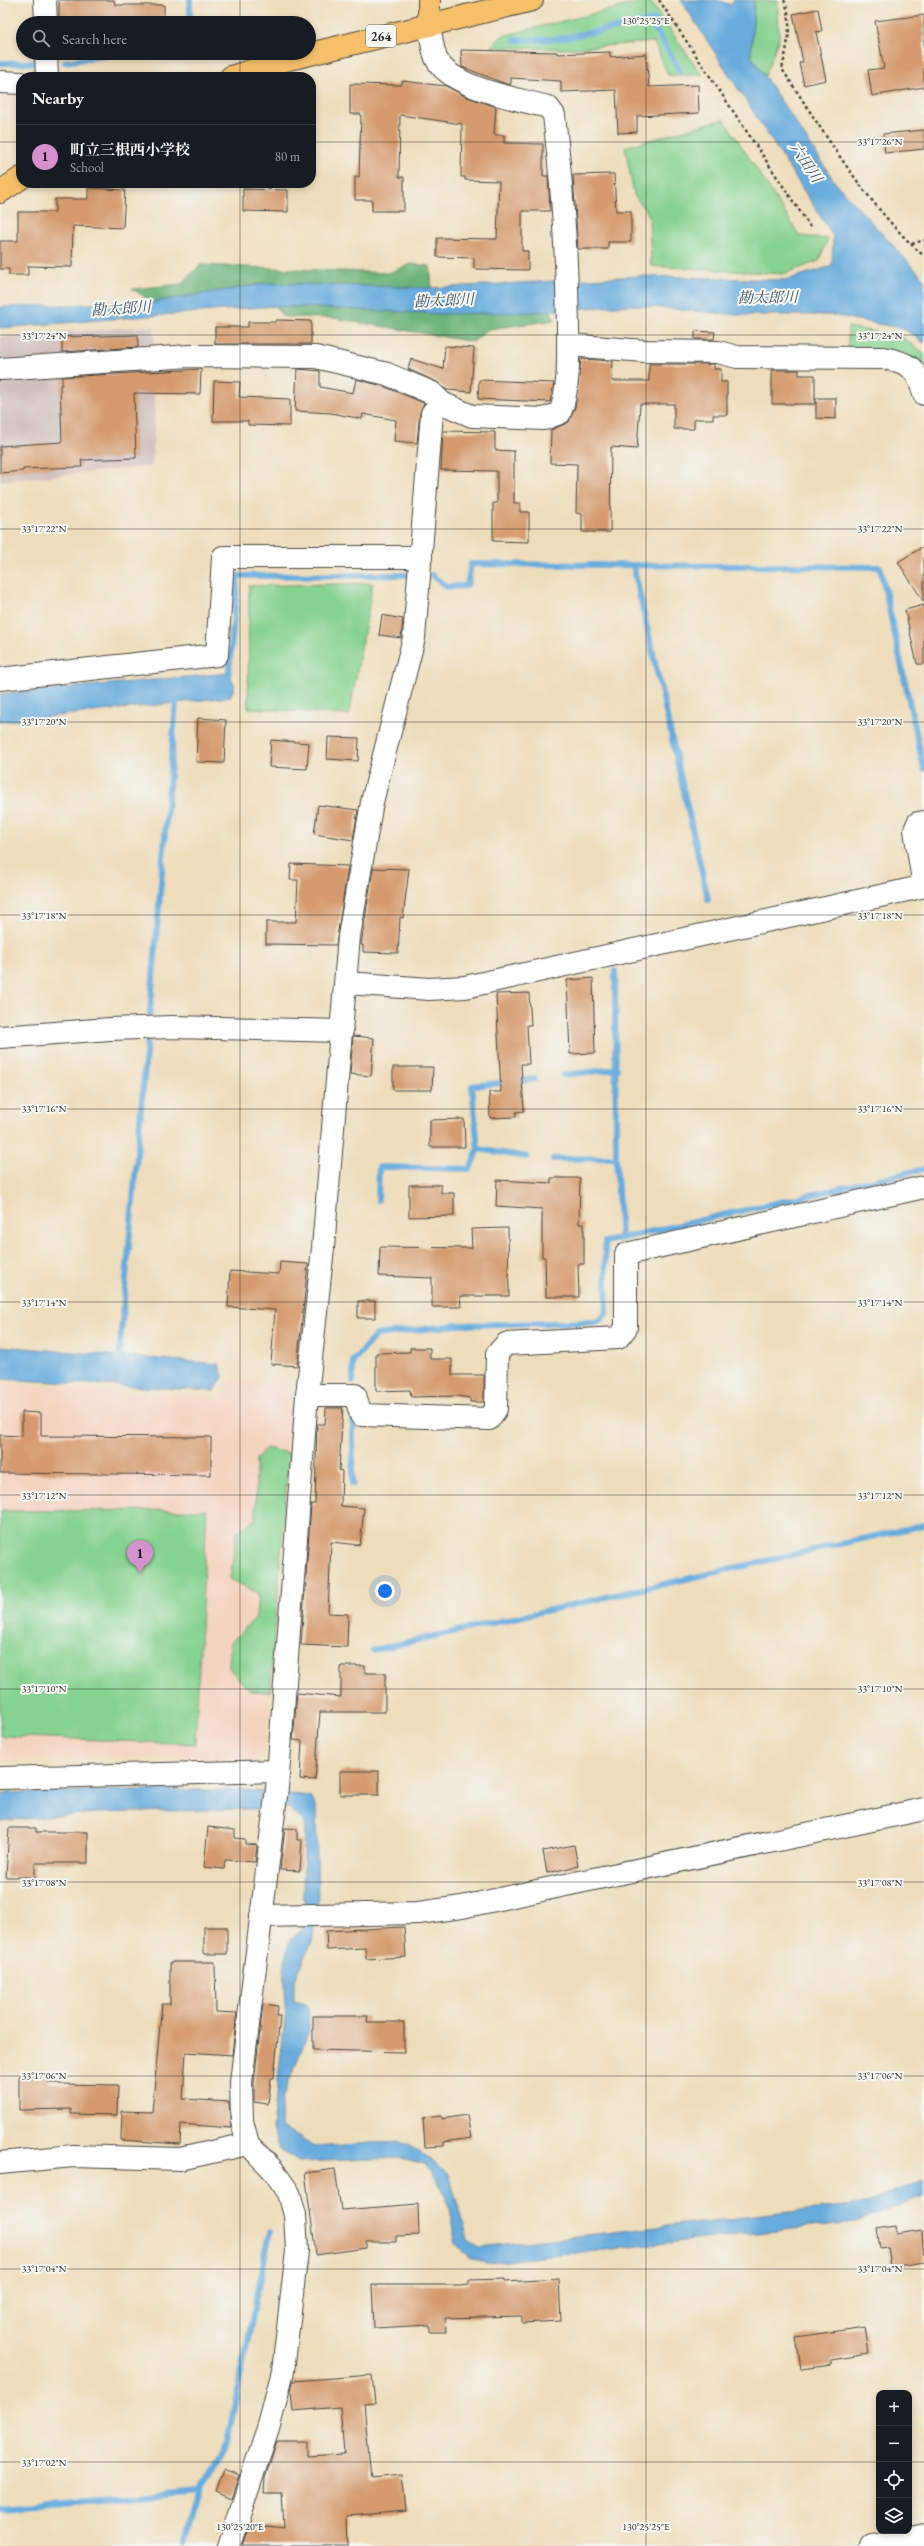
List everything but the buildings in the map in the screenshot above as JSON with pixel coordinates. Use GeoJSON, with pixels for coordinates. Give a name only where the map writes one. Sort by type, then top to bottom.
{"type":"FeatureCollection","features":[{"type":"Feature","properties":{"kind":"main road"},"geometry":{"type":"LineString","coordinates":[[429,0],[429,25]]}},
{"type":"Feature","properties":{"kind":"main road","name":"264"},"geometry":{"type":"LineString","coordinates":[[316,52],[532,0]]}},
{"type":"Feature","properties":{"kind":"main road","name":"264"},"geometry":{"type":"LineString","coordinates":[[247,72],[285,60]]}},
{"type":"Feature","properties":{"kind":"main road"},"geometry":{"type":"LineString","coordinates":[[0,192],[16,181]]}},
{"type":"Feature","properties":{"kind":"street"},"geometry":{"type":"LineString","coordinates":[[45,0],[46,16]]}},
{"type":"Feature","properties":{"kind":"street"},"geometry":{"type":"LineString","coordinates":[[0,369],[190,356],[316,357],[388,374],[432,393],[442,403],[472,416],[544,420],[560,413],[565,401],[568,316],[567,270],[554,115],[548,107],[468,84],[446,71],[437,58],[429,25]]}},
{"type":"Feature","properties":{"kind":"street"},"geometry":{"type":"LineString","coordinates":[[46,60],[47,72]]}},
{"type":"Feature","properties":{"kind":"street"},"geometry":{"type":"LineString","coordinates":[[0,82],[16,83]]}},
{"type":"Feature","properties":{"kind":"street"},"geometry":{"type":"LineString","coordinates":[[568,345],[645,351],[718,352],[736,357],[883,358],[901,360],[914,370],[924,394]]}},
{"type":"Feature","properties":{"kind":"street"},"geometry":{"type":"LineString","coordinates":[[229,2546],[270,2422],[283,2371],[297,2251],[295,2215],[289,2193],[273,2170],[248,2144],[242,2120],[241,2082],[274,1812],[307,1395],[323,1248],[349,936],[372,802],[414,638],[432,413],[442,403]]}},
{"type":"Feature","properties":{"kind":"street"},"geometry":{"type":"LineString","coordinates":[[0,679],[217,655],[223,557],[421,557]]}},
{"type":"Feature","properties":{"kind":"street"},"geometry":{"type":"LineString","coordinates":[[346,983],[429,989],[465,987],[921,887],[923,881],[915,830],[918,823],[924,822]]}},
{"type":"Feature","properties":{"kind":"street"},"geometry":{"type":"LineString","coordinates":[[0,1037],[110,1029],[172,1027],[342,1031]]}},
{"type":"Feature","properties":{"kind":"street"},"geometry":{"type":"LineString","coordinates":[[307,1395],[355,1396],[362,1415],[489,1419],[496,1409],[497,1354],[506,1344],[618,1338],[626,1328],[626,1254],[924,1187]]}},
{"type":"Feature","properties":{"kind":"street"},"geometry":{"type":"LineString","coordinates":[[0,1778],[277,1780]]}},
{"type":"Feature","properties":{"kind":"street"},"geometry":{"type":"LineString","coordinates":[[261,1916],[418,1913],[462,1908],[924,1809]]}},
{"type":"Feature","properties":{"kind":"street"},"geometry":{"type":"LineString","coordinates":[[0,2162],[73,2156],[180,2160],[248,2144]]}},
{"type":"Feature","properties":{"kind":"street"},"geometry":{"type":"LineString","coordinates":[[872,2546],[924,2535]]}},
{"type":"Feature","properties":{"kind":"path"},"geometry":{"type":"LineString","coordinates":[[659,0],[811,228]]}},
{"type":"Feature","properties":{"kind":"path"},"geometry":{"type":"LineString","coordinates":[[784,0],[788,10],[788,38],[782,69],[848,168],[911,244],[924,256]]}},
{"type":"Feature","properties":{"kind":"path"},"geometry":{"type":"LineString","coordinates":[[911,244],[924,240]]}},
{"type":"Feature","properties":{"kind":"shaded area"},"geometry":{"type":"Polygon","coordinates":[[[154,326],[155,409],[152,466],[0,481],[0,337],[154,326]]]}},
{"type":"Feature","properties":{"kind":"shaded area"},"geometry":{"type":"Polygon","coordinates":[[[230,1381],[294,1385],[265,1751],[253,1762],[111,1757],[0,1761],[0,1383],[218,1398],[230,1381]]]}},
{"type":"Feature","properties":{"kind":"green space"},"geometry":{"type":"Polygon","coordinates":[[[649,0],[702,75],[668,75],[654,42],[563,49],[491,47],[502,36],[649,0]]]}},
{"type":"Feature","properties":{"kind":"green space"},"geometry":{"type":"Polygon","coordinates":[[[754,0],[778,1],[779,38],[765,76],[751,56],[754,0]]]}},
{"type":"Feature","properties":{"kind":"green space"},"geometry":{"type":"Polygon","coordinates":[[[724,119],[800,236],[828,239],[819,261],[783,274],[651,266],[649,215],[634,195],[625,147],[724,119]]]}},
{"type":"Feature","properties":{"kind":"green space"},"geometry":{"type":"Polygon","coordinates":[[[411,264],[430,266],[432,288],[268,283],[153,302],[132,289],[182,284],[200,265],[388,273],[411,264]]]}},
{"type":"Feature","properties":{"kind":"green space"},"geometry":{"type":"Polygon","coordinates":[[[275,306],[444,314],[550,310],[555,320],[489,329],[473,342],[333,318],[283,317],[275,306]]]}},
{"type":"Feature","properties":{"kind":"green space"},"geometry":{"type":"Polygon","coordinates":[[[848,327],[902,337],[924,353],[924,371],[919,361],[848,349],[848,327]]]}},
{"type":"Feature","properties":{"kind":"green space"},"geometry":{"type":"Polygon","coordinates":[[[373,583],[349,715],[248,708],[249,586],[373,583]]]}},
{"type":"Feature","properties":{"kind":"green space"},"geometry":{"type":"Polygon","coordinates":[[[266,1448],[289,1453],[270,1692],[250,1691],[229,1668],[230,1643],[256,1617],[258,1593],[230,1579],[237,1532],[256,1519],[256,1459],[266,1448]]]}},
{"type":"Feature","properties":{"kind":"green space"},"geometry":{"type":"Polygon","coordinates":[[[207,1510],[195,1744],[0,1736],[0,1511],[207,1510]]]}},
{"type":"Feature","properties":{"kind":"water"},"geometry":{"type":"Polygon","coordinates":[[[681,0],[718,0],[731,5],[734,0],[754,0],[751,56],[837,185],[924,279],[924,343],[904,329],[832,315],[737,315],[630,305],[531,312],[444,314],[275,306],[0,328],[0,307],[153,302],[268,283],[432,288],[641,276],[785,280],[832,266],[833,236],[681,0]]]}},
{"type":"Feature","properties":{"kind":"water"},"geometry":{"type":"Polygon","coordinates":[[[229,673],[235,686],[230,697],[0,722],[0,694],[229,673]]]}},
{"type":"Feature","properties":{"kind":"water"},"geometry":{"type":"Polygon","coordinates":[[[0,1346],[219,1364],[223,1377],[214,1391],[0,1379],[0,1346]]]}},
{"type":"Feature","properties":{"kind":"water"},"geometry":{"type":"Polygon","coordinates":[[[116,1790],[241,1790],[311,1796],[316,1808],[318,1901],[312,1942],[294,1982],[294,2001],[308,2005],[309,2031],[282,2099],[281,2126],[314,2147],[398,2141],[415,2149],[449,2174],[468,2240],[480,2247],[861,2204],[924,2180],[924,2197],[856,2222],[487,2263],[469,2259],[456,2243],[446,2195],[425,2164],[401,2158],[299,2162],[280,2149],[272,2129],[286,2011],[284,1962],[290,1940],[303,1929],[306,1902],[303,1896],[305,1823],[289,1808],[94,1813],[0,1821],[0,1793],[116,1790]]]}},
{"type":"Feature","properties":{"kind":"waterway"},"geometry":{"type":"LineString","coordinates":[[190,0],[190,16]]}},
{"type":"Feature","properties":{"kind":"waterway"},"geometry":{"type":"LineString","coordinates":[[515,40],[557,39],[656,20]]}},
{"type":"Feature","properties":{"kind":"waterway"},"geometry":{"type":"LineString","coordinates":[[651,22],[680,71]]}},
{"type":"Feature","properties":{"kind":"waterway"},"geometry":{"type":"LineString","coordinates":[[65,62],[78,60]]}},
{"type":"Feature","properties":{"kind":"waterway"},"geometry":{"type":"LineString","coordinates":[[0,63],[36,63]]}},
{"type":"Feature","properties":{"kind":"waterway"},"geometry":{"type":"LineString","coordinates":[[432,575],[447,587],[467,586],[471,564],[880,567],[924,769]]}},
{"type":"Feature","properties":{"kind":"waterway"},"geometry":{"type":"LineString","coordinates":[[633,565],[708,899]]}},
{"type":"Feature","properties":{"kind":"waterway"},"geometry":{"type":"LineString","coordinates":[[228,681],[238,576],[408,575]]}},
{"type":"Feature","properties":{"kind":"waterway"},"geometry":{"type":"LineString","coordinates":[[150,1014],[176,702]]}},
{"type":"Feature","properties":{"kind":"waterway"},"geometry":{"type":"LineString","coordinates":[[615,971],[616,1158],[621,1238]]}},
{"type":"Feature","properties":{"kind":"waterway"},"geometry":{"type":"LineString","coordinates":[[119,1356],[147,1043]]}},
{"type":"Feature","properties":{"kind":"waterway"},"geometry":{"type":"LineString","coordinates":[[563,1075],[617,1069]]}},
{"type":"Feature","properties":{"kind":"waterway"},"geometry":{"type":"LineString","coordinates":[[378,1200],[379,1167],[470,1169],[478,1149],[472,1086],[535,1079]]}},
{"type":"Feature","properties":{"kind":"waterway"},"geometry":{"type":"LineString","coordinates":[[478,1149],[527,1157]]}},
{"type":"Feature","properties":{"kind":"waterway"},"geometry":{"type":"LineString","coordinates":[[553,1159],[616,1158]]}},
{"type":"Feature","properties":{"kind":"waterway"},"geometry":{"type":"LineString","coordinates":[[353,1381],[353,1361],[376,1335],[456,1325],[598,1322],[607,1313],[605,1242],[924,1169]]}},
{"type":"Feature","properties":{"kind":"waterway"},"geometry":{"type":"LineString","coordinates":[[353,1413],[353,1484]]}},
{"type":"Feature","properties":{"kind":"waterway"},"geometry":{"type":"LineString","coordinates":[[373,1650],[924,1525]]}},
{"type":"Feature","properties":{"kind":"waterway"},"geometry":{"type":"LineString","coordinates":[[0,2508],[200,2492],[227,2442],[270,2232]]}},
{"type":"Feature","properties":{"kind":"waterway"},"geometry":{"type":"LineString","coordinates":[[184,2546],[200,2492]]}},
{"type":"Feature","properties":{"kind":"place","name":"町立三根西小学校"},"geometry":{"type":"Point","coordinates":[140,1573]}},
{"type":"Feature","properties":{"kind":"water label","name":"六田川"},"geometry":{"type":"Point","coordinates":[806,162]}},
{"type":"Feature","properties":{"kind":"water label","name":"勘太郎川"},"geometry":{"type":"Point","coordinates":[768,297]}},
{"type":"Feature","properties":{"kind":"water label","name":"勘太郎川"},"geometry":{"type":"Point","coordinates":[444,300]}},
{"type":"Feature","properties":{"kind":"water label","name":"勘太郎川"},"geometry":{"type":"Point","coordinates":[121,308]}}]}
